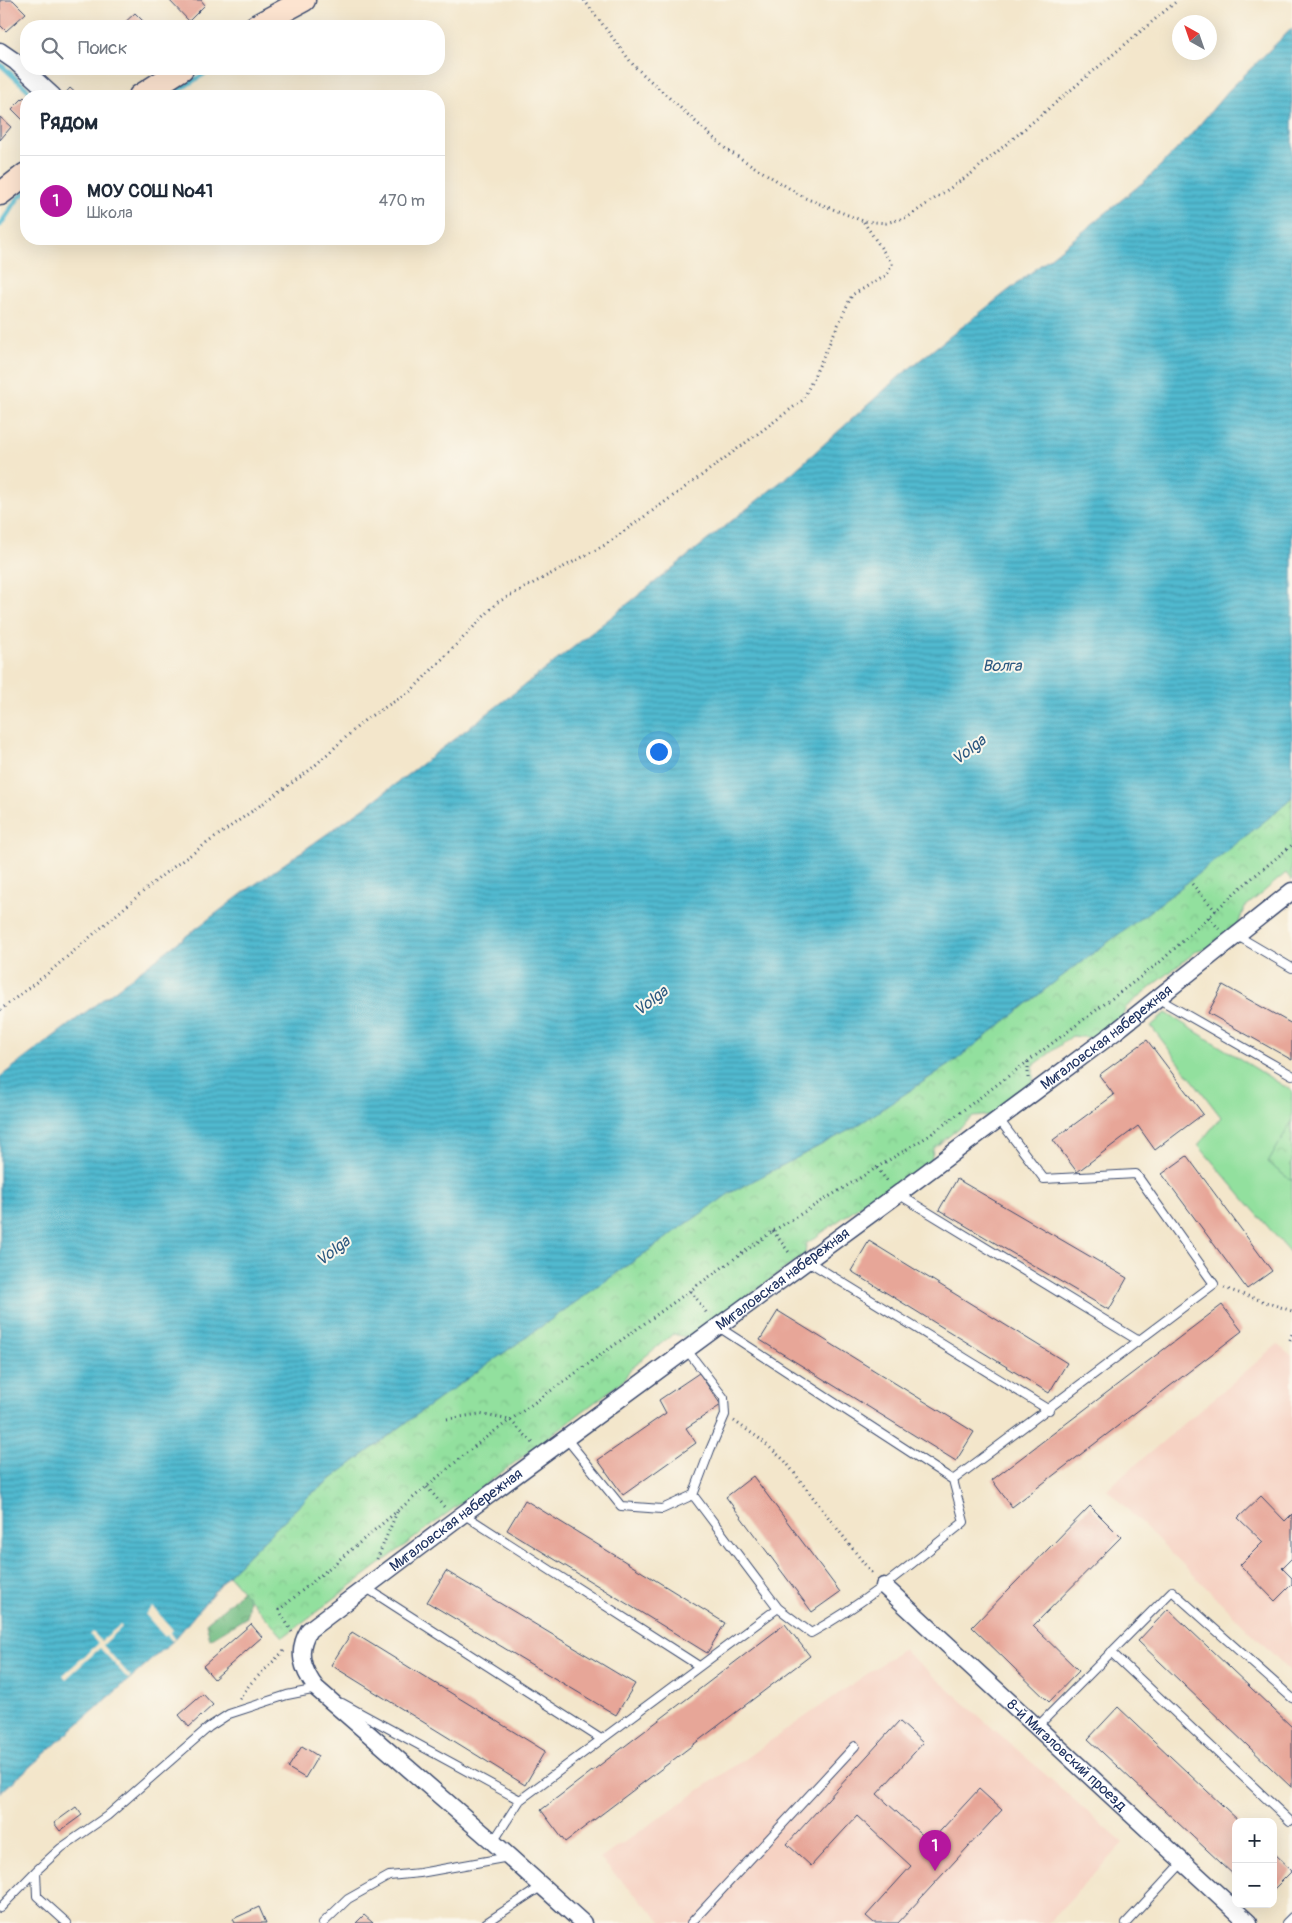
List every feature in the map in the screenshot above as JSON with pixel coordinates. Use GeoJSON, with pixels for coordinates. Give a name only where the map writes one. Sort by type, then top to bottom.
{"type":"FeatureCollection","features":[{"type":"Feature","properties":{"kind":"street"},"geometry":{"type":"LineString","coordinates":[[267,20],[304,0]]}},
{"type":"Feature","properties":{"kind":"street"},"geometry":{"type":"LineString","coordinates":[[0,51],[20,66]]}},
{"type":"Feature","properties":{"kind":"street"},"geometry":{"type":"LineString","coordinates":[[30,75],[46,90]]}},
{"type":"Feature","properties":{"kind":"street"},"geometry":{"type":"LineString","coordinates":[[149,90],[173,75]]}},
{"type":"Feature","properties":{"kind":"street"},"geometry":{"type":"LineString","coordinates":[[0,194],[20,179]]}},
{"type":"Feature","properties":{"kind":"street","name":"Мигаловская набережная"},"geometry":{"type":"LineString","coordinates":[[312,1683],[303,1666],[301,1654],[306,1636],[313,1625],[898,1194],[1114,1032],[1292,891]]}},
{"type":"Feature","properties":{"kind":"street","name":"8-й Мигаловский проезд"},"geometry":{"type":"LineString","coordinates":[[884,1586],[1247,1922]]}},
{"type":"Feature","properties":{"kind":"street"},"geometry":{"type":"LineString","coordinates":[[312,1683],[583,1923]]}},
{"type":"Feature","properties":{"kind":"lane"},"geometry":{"type":"LineString","coordinates":[[1236,935],[1292,968]]}},
{"type":"Feature","properties":{"kind":"lane"},"geometry":{"type":"LineString","coordinates":[[1157,998],[1292,1075]]}},
{"type":"Feature","properties":{"kind":"lane"},"geometry":{"type":"LineString","coordinates":[[954,1480],[1214,1284],[1136,1174],[1044,1178],[998,1118]]}},
{"type":"Feature","properties":{"kind":"lane"},"geometry":{"type":"LineString","coordinates":[[898,1194],[1139,1341]]}},
{"type":"Feature","properties":{"kind":"lane"},"geometry":{"type":"LineString","coordinates":[[806,1260],[1049,1410]]}},
{"type":"Feature","properties":{"kind":"lane"},"geometry":{"type":"LineString","coordinates":[[693,1495],[778,1608],[811,1633],[884,1586],[964,1522],[954,1480],[717,1326]]}},
{"type":"Feature","properties":{"kind":"lane"},"geometry":{"type":"LineString","coordinates":[[566,1438],[621,1506],[662,1509],[693,1495],[726,1415],[724,1398],[686,1349]]}},
{"type":"Feature","properties":{"kind":"lane"},"geometry":{"type":"LineString","coordinates":[[459,1517],[700,1666]]}},
{"type":"Feature","properties":{"kind":"lane"},"geometry":{"type":"LineString","coordinates":[[364,1587],[601,1739]]}},
{"type":"Feature","properties":{"kind":"lane"},"geometry":{"type":"LineString","coordinates":[[1037,1727],[1172,1591],[1292,1698]]}},
{"type":"Feature","properties":{"kind":"lane"},"geometry":{"type":"LineString","coordinates":[[493,1842],[520,1800],[778,1608]]}},
{"type":"Feature","properties":{"kind":"lane"},"geometry":{"type":"LineString","coordinates":[[1111,1652],[1290,1821]]}},
{"type":"Feature","properties":{"kind":"lane"},"geometry":{"type":"LineString","coordinates":[[0,1908],[36,1871],[62,1848],[107,1816],[210,1727],[229,1714],[287,1695],[312,1683],[520,1800]]}},
{"type":"Feature","properties":{"kind":"lane"},"geometry":{"type":"LineString","coordinates":[[692,1923],[855,1746]]}},
{"type":"Feature","properties":{"kind":"lane"},"geometry":{"type":"LineString","coordinates":[[323,1923],[348,1899],[389,1876],[420,1873],[510,1857]]}},
{"type":"Feature","properties":{"kind":"lane"},"geometry":{"type":"LineString","coordinates":[[1126,1923],[1183,1862]]}},
{"type":"Feature","properties":{"kind":"lane"},"geometry":{"type":"LineString","coordinates":[[36,1871],[37,1896],[67,1923]]}},
{"type":"Feature","properties":{"kind":"lane"},"geometry":{"type":"LineString","coordinates":[[486,1923],[542,1886]]}},
{"type":"Feature","properties":{"kind":"lane"},"geometry":{"type":"LineString","coordinates":[[1286,1923],[1292,1917]]}},
{"type":"Feature","properties":{"kind":"path"},"geometry":{"type":"LineString","coordinates":[[584,0],[634,66],[727,150],[805,198],[862,221],[886,223],[908,216],[972,173],[1178,0]]}},
{"type":"Feature","properties":{"kind":"path"},"geometry":{"type":"LineString","coordinates":[[0,1010],[47,974],[165,873],[310,770],[366,719],[411,692],[498,602],[605,545],[706,473],[803,400],[852,295],[887,274],[892,264],[862,221]]}},
{"type":"Feature","properties":{"kind":"path"},"geometry":{"type":"LineString","coordinates":[[294,1635],[279,1610],[398,1512],[481,1440],[773,1231],[930,1135],[1159,963],[1292,845]]}},
{"type":"Feature","properties":{"kind":"path"},"geometry":{"type":"LineString","coordinates":[[1192,884],[1216,911]]}},
{"type":"Feature","properties":{"kind":"path"},"geometry":{"type":"LineString","coordinates":[[773,1231],[784,1245]]}},
{"type":"Feature","properties":{"kind":"path"},"geometry":{"type":"LineString","coordinates":[[1214,1284],[1292,1311]]}},
{"type":"Feature","properties":{"kind":"path"},"geometry":{"type":"LineString","coordinates":[[690,1291],[701,1305]]}},
{"type":"Feature","properties":{"kind":"path"},"geometry":{"type":"LineString","coordinates":[[1290,1340],[1292,1334]]}},
{"type":"Feature","properties":{"kind":"path"},"geometry":{"type":"LineString","coordinates":[[446,1419],[479,1414],[510,1420],[522,1432]]}},
{"type":"Feature","properties":{"kind":"path"},"geometry":{"type":"LineString","coordinates":[[726,1415],[760,1439],[785,1461],[872,1575],[884,1586]]}},
{"type":"Feature","properties":{"kind":"path"},"geometry":{"type":"LineString","coordinates":[[427,1487],[459,1517]]}},
{"type":"Feature","properties":{"kind":"path"},"geometry":{"type":"LineString","coordinates":[[364,1587],[398,1512]]}},
{"type":"Feature","properties":{"kind":"path"},"geometry":{"type":"LineString","coordinates":[[229,1714],[250,1684],[291,1645]]}},
{"type":"Feature","properties":{"kind":"shaded area"},"geometry":{"type":"Polygon","coordinates":[[[1278,1344],[1292,1356],[1292,1673],[1107,1489],[1278,1344]]]}},
{"type":"Feature","properties":{"kind":"shaded area"},"geometry":{"type":"Polygon","coordinates":[[[903,1649],[1123,1843],[1048,1923],[663,1923],[600,1859],[903,1649]]]}},
{"type":"Feature","properties":{"kind":"green space"},"geometry":{"type":"Polygon","coordinates":[[[1292,797],[1292,881],[1286,873],[1244,908],[1238,926],[1212,947],[1198,950],[1126,1007],[1121,1020],[1097,1038],[1072,1036],[1033,1066],[1033,1086],[992,1115],[973,1117],[934,1148],[930,1163],[899,1186],[883,1189],[806,1244],[805,1254],[691,1338],[673,1334],[631,1368],[623,1381],[283,1637],[228,1575],[310,1495],[423,1410],[730,1193],[855,1127],[956,1060],[1061,977],[1170,896],[1271,816],[1292,797]]]}},
{"type":"Feature","properties":{"kind":"green space"},"geometry":{"type":"Polygon","coordinates":[[[1166,1013],[1292,1091],[1292,1255],[1198,1145],[1221,1117],[1151,1026],[1166,1013]]]}},
{"type":"Feature","properties":{"kind":"green space"},"geometry":{"type":"Polygon","coordinates":[[[1292,1124],[1292,1181],[1268,1163],[1292,1124]]]}},
{"type":"Feature","properties":{"kind":"green space"},"geometry":{"type":"Polygon","coordinates":[[[251,1580],[247,1617],[210,1639],[206,1623],[232,1601],[251,1580]]]}},
{"type":"Feature","properties":{"kind":"water","name":"Волга"},"geometry":{"type":"Polygon","coordinates":[[[1292,28],[1292,797],[1271,816],[1170,896],[1061,977],[956,1060],[855,1127],[730,1193],[423,1410],[310,1495],[228,1575],[175,1639],[0,1793],[0,1077],[247,890],[368,805],[561,657],[793,472],[901,375],[1147,179],[1189,137],[1229,90],[1292,28]]]}},
{"type":"Feature","properties":{"kind":"pier"},"geometry":{"type":"Polygon","coordinates":[[[153,1607],[173,1630],[170,1633],[175,1639],[172,1641],[167,1635],[165,1637],[145,1614],[153,1607]]]}},
{"type":"Feature","properties":{"kind":"pier"},"geometry":{"type":"Polygon","coordinates":[[[120,1625],[122,1627],[103,1645],[131,1677],[128,1679],[100,1648],[66,1679],[63,1675],[98,1644],[90,1635],[93,1632],[101,1641],[120,1625]]]}},
{"type":"Feature","properties":{"kind":"building"},"geometry":{"type":"Polygon","coordinates":[[[0,0],[13,0],[26,13],[6,31],[0,25],[0,0]]]}},
{"type":"Feature","properties":{"kind":"building"},"geometry":{"type":"Polygon","coordinates":[[[169,0],[201,0],[205,5],[188,20],[169,0]]]}},
{"type":"Feature","properties":{"kind":"building"},"geometry":{"type":"Polygon","coordinates":[[[135,13],[142,20],[127,20],[135,13]]]}},
{"type":"Feature","properties":{"kind":"building"},"geometry":{"type":"Polygon","coordinates":[[[20,101],[20,117],[12,109],[20,101]]]}},
{"type":"Feature","properties":{"kind":"building"},"geometry":{"type":"Polygon","coordinates":[[[0,117],[11,127],[0,140],[0,117]]]}},
{"type":"Feature","properties":{"kind":"building"},"geometry":{"type":"Polygon","coordinates":[[[1223,985],[1292,1024],[1292,1060],[1208,1013],[1223,985]]]}},
{"type":"Feature","properties":{"kind":"building"},"geometry":{"type":"Polygon","coordinates":[[[1147,1040],[1203,1114],[1155,1150],[1138,1126],[1077,1172],[1053,1140],[1114,1095],[1099,1075],[1147,1040]]]}},
{"type":"Feature","properties":{"kind":"building"},"geometry":{"type":"Polygon","coordinates":[[[1187,1156],[1272,1271],[1247,1289],[1162,1174],[1187,1156]]]}},
{"type":"Feature","properties":{"kind":"building"},"geometry":{"type":"Polygon","coordinates":[[[957,1179],[1127,1278],[1109,1310],[939,1210],[957,1179]]]}},
{"type":"Feature","properties":{"kind":"building"},"geometry":{"type":"Polygon","coordinates":[[[869,1241],[1067,1363],[1049,1393],[851,1271],[869,1241]]]}},
{"type":"Feature","properties":{"kind":"building"},"geometry":{"type":"Polygon","coordinates":[[[1222,1305],[1242,1331],[1012,1507],[992,1480],[1222,1305]]]}},
{"type":"Feature","properties":{"kind":"building"},"geometry":{"type":"Polygon","coordinates":[[[778,1311],[974,1432],[956,1461],[760,1340],[778,1311]]]}},
{"type":"Feature","properties":{"kind":"building"},"geometry":{"type":"Polygon","coordinates":[[[699,1373],[721,1405],[686,1428],[696,1443],[623,1495],[598,1460],[666,1413],[659,1400],[699,1373]]]}},
{"type":"Feature","properties":{"kind":"building"},"geometry":{"type":"Polygon","coordinates":[[[753,1476],[840,1592],[812,1612],[726,1497],[753,1476]]]}},
{"type":"Feature","properties":{"kind":"building"},"geometry":{"type":"Polygon","coordinates":[[[1261,1496],[1285,1521],[1292,1514],[1292,1558],[1282,1568],[1292,1578],[1292,1584],[1275,1601],[1240,1565],[1263,1542],[1238,1518],[1261,1496]]]}},
{"type":"Feature","properties":{"kind":"building"},"geometry":{"type":"Polygon","coordinates":[[[525,1500],[725,1623],[707,1653],[507,1530],[525,1500]]]}},
{"type":"Feature","properties":{"kind":"building"},"geometry":{"type":"Polygon","coordinates":[[[1090,1506],[1121,1537],[1033,1626],[1079,1671],[1049,1702],[972,1627],[1090,1506]]]}},
{"type":"Feature","properties":{"kind":"building"},"geometry":{"type":"Polygon","coordinates":[[[446,1571],[635,1684],[616,1715],[427,1602],[446,1571]]]}},
{"type":"Feature","properties":{"kind":"building"},"geometry":{"type":"Polygon","coordinates":[[[1168,1609],[1292,1727],[1292,1788],[1138,1641],[1168,1609]]]}},
{"type":"Feature","properties":{"kind":"building"},"geometry":{"type":"Polygon","coordinates":[[[251,1624],[262,1637],[214,1679],[203,1666],[251,1624]]]}},
{"type":"Feature","properties":{"kind":"building"},"geometry":{"type":"Polygon","coordinates":[[[785,1624],[810,1656],[565,1842],[541,1810],[785,1624]]]}},
{"type":"Feature","properties":{"kind":"building"},"geometry":{"type":"Polygon","coordinates":[[[352,1632],[545,1751],[525,1785],[331,1665],[352,1632]]]}},
{"type":"Feature","properties":{"kind":"building"},"geometry":{"type":"Polygon","coordinates":[[[203,1694],[213,1705],[189,1727],[179,1715],[203,1694]]]}},
{"type":"Feature","properties":{"kind":"building"},"geometry":{"type":"Polygon","coordinates":[[[1118,1707],[1236,1818],[1232,1818],[1232,1873],[1088,1739],[1118,1707]]]}},
{"type":"Feature","properties":{"kind":"building"},"geometry":{"type":"Polygon","coordinates":[[[899,1721],[923,1743],[877,1794],[930,1842],[979,1789],[1002,1810],[898,1923],[874,1923],[866,1916],[911,1866],[857,1816],[811,1866],[787,1844],[899,1721]]]}},
{"type":"Feature","properties":{"kind":"building"},"geometry":{"type":"Polygon","coordinates":[[[302,1746],[318,1756],[305,1778],[288,1768],[302,1746]]]}},
{"type":"Feature","properties":{"kind":"building"},"geometry":{"type":"Polygon","coordinates":[[[76,1807],[82,1815],[60,1831],[54,1823],[76,1807]]]}},
{"type":"Feature","properties":{"kind":"building"},"geometry":{"type":"Polygon","coordinates":[[[1277,1857],[1292,1871],[1277,1886],[1277,1857]]]}},
{"type":"Feature","properties":{"kind":"building"},"geometry":{"type":"Polygon","coordinates":[[[259,1907],[266,1923],[235,1923],[233,1919],[259,1907]]]}},
{"type":"Feature","properties":{"kind":"building"},"geometry":{"type":"Polygon","coordinates":[[[364,1915],[373,1923],[356,1923],[364,1915]]]}},
{"type":"Feature","properties":{"kind":"waterway"},"geometry":{"type":"LineString","coordinates":[[0,64],[28,90]]}},
{"type":"Feature","properties":{"kind":"waterway"},"geometry":{"type":"LineString","coordinates":[[179,90],[202,75]]}},
{"type":"Feature","properties":{"kind":"waterway"},"geometry":{"type":"LineString","coordinates":[[0,225],[20,196]]}},
{"type":"Feature","properties":{"kind":"place","name":"МОУ СОШ №41"},"geometry":{"type":"Point","coordinates":[935,1871]}},
{"type":"Feature","properties":{"kind":"water label","name":"Volga"},"geometry":{"type":"Point","coordinates":[969,750]}},
{"type":"Feature","properties":{"kind":"water label","name":"Volga"},"geometry":{"type":"Point","coordinates":[651,1001]}},
{"type":"Feature","properties":{"kind":"water label","name":"Volga"},"geometry":{"type":"Point","coordinates":[333,1251]}}]}
